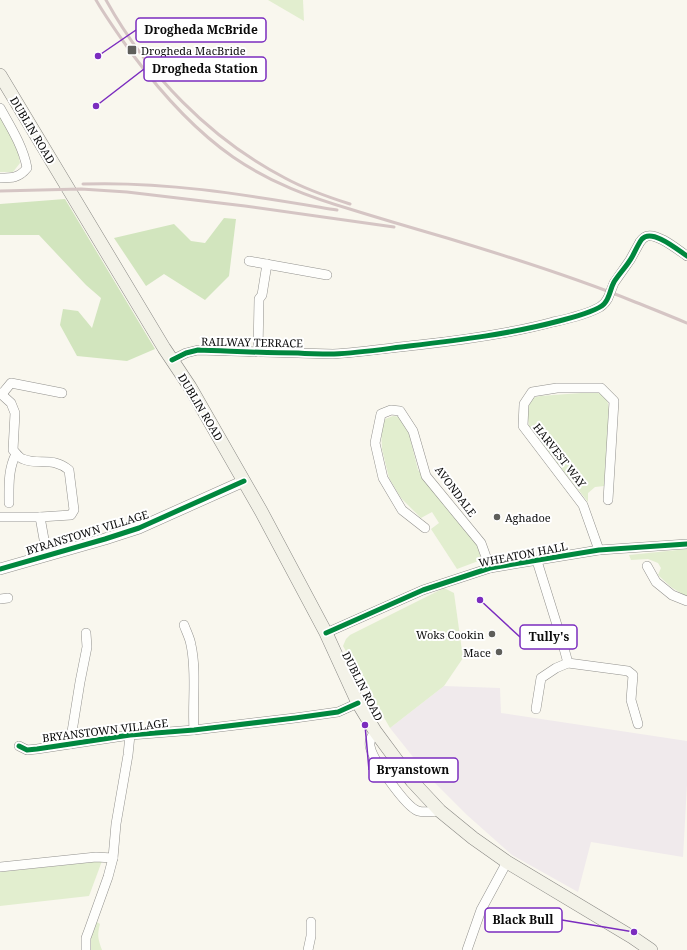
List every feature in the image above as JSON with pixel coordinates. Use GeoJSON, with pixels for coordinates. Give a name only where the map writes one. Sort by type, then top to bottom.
{"type":"FeatureCollection","features":[{"type":"Feature","properties":{"kind":"main road","name":"DUBLIN ROAD"},"geometry":{"type":"LineString","coordinates":[[0,76],[164,348],[194,394],[244,481],[326,633],[358,703],[375,731],[412,781],[440,811],[473,838],[507,862],[651,950]]}},
{"type":"Feature","properties":{"kind":"street"},"geometry":{"type":"LineString","coordinates":[[0,108],[18,142],[27,168],[15,177],[0,178]]}},
{"type":"Feature","properties":{"kind":"street","name":"RAILWAY TERRACE"},"geometry":{"type":"LineString","coordinates":[[172,360],[186,353],[198,350],[333,354],[353,353],[494,335],[541,326],[594,310],[605,303],[614,283],[645,236],[656,236],[687,256]]}},
{"type":"Feature","properties":{"kind":"street"},"geometry":{"type":"LineString","coordinates":[[249,261],[327,275]]}},
{"type":"Feature","properties":{"kind":"street"},"geometry":{"type":"LineString","coordinates":[[258,352],[258,299],[262,295],[267,264]]}},
{"type":"Feature","properties":{"kind":"street"},"geometry":{"type":"LineString","coordinates":[[0,517],[71,515],[74,510],[69,470],[62,465],[52,462],[32,462],[21,459],[13,450],[15,413],[11,403],[1,394],[11,383],[62,392]]}},
{"type":"Feature","properties":{"kind":"street","name":"HARVEST WAY"},"geometry":{"type":"LineString","coordinates":[[599,550],[583,505],[523,426],[524,404],[532,392],[557,388],[601,388],[614,401],[608,500]]}},
{"type":"Feature","properties":{"kind":"street","name":"AVONDALE"},"geometry":{"type":"LineString","coordinates":[[425,528],[402,510],[383,478],[375,443],[381,414],[391,410],[400,411],[413,431],[426,476],[481,543],[490,568]]}},
{"type":"Feature","properties":{"kind":"street"},"geometry":{"type":"LineString","coordinates":[[9,503],[10,476],[13,460],[16,454]]}},
{"type":"Feature","properties":{"kind":"street","name":"BYRANSTOWN VILLAGE"},"geometry":{"type":"LineString","coordinates":[[0,570],[105,540],[139,528],[244,481]]}},
{"type":"Feature","properties":{"kind":"street"},"geometry":{"type":"LineString","coordinates":[[40,517],[47,556]]}},
{"type":"Feature","properties":{"kind":"street","name":"WHEATON HALL"},"geometry":{"type":"LineString","coordinates":[[326,633],[423,590],[490,568],[599,550],[687,544]]}},
{"type":"Feature","properties":{"kind":"street"},"geometry":{"type":"LineString","coordinates":[[537,561],[568,663]]}},
{"type":"Feature","properties":{"kind":"street"},"geometry":{"type":"LineString","coordinates":[[647,566],[656,582],[672,595],[687,601]]}},
{"type":"Feature","properties":{"kind":"street"},"geometry":{"type":"LineString","coordinates":[[184,624],[191,644],[194,672],[194,730]]}},
{"type":"Feature","properties":{"kind":"street","name":"BRYANSTOWN VILLAGE"},"geometry":{"type":"LineString","coordinates":[[70,744],[87,647],[86,633]]}},
{"type":"Feature","properties":{"kind":"street"},"geometry":{"type":"LineString","coordinates":[[536,709],[541,678],[556,668],[568,663],[628,671],[633,675],[631,700],[638,724]]}},
{"type":"Feature","properties":{"kind":"street","name":"BRYANSTOWN VILLAGE"},"geometry":{"type":"LineString","coordinates":[[18,746],[27,750],[130,735],[194,730],[294,718],[338,712],[358,703]]}},
{"type":"Feature","properties":{"kind":"street"},"geometry":{"type":"LineString","coordinates":[[375,731],[370,740],[370,747],[391,783],[412,808],[418,811],[440,811]]}},
{"type":"Feature","properties":{"kind":"street","name":"BRYANSTOWN VILLAGE"},"geometry":{"type":"LineString","coordinates":[[86,950],[86,938],[108,877],[113,858],[116,824],[130,735]]}},
{"type":"Feature","properties":{"kind":"street"},"geometry":{"type":"LineString","coordinates":[[0,867],[96,857],[113,858]]}},
{"type":"Feature","properties":{"kind":"street"},"geometry":{"type":"LineString","coordinates":[[466,950],[481,910],[507,862]]}},
{"type":"Feature","properties":{"kind":"street"},"geometry":{"type":"LineString","coordinates":[[308,950],[311,936],[311,922]]}},
{"type":"Feature","properties":{"kind":"shaded area"},"geometry":{"type":"Polygon","coordinates":[[[444,686],[500,688],[501,713],[687,741],[687,785],[683,857],[591,842],[578,892],[512,855],[467,815],[429,777],[390,728],[444,686]]]}},
{"type":"Feature","properties":{"kind":"green space"},"geometry":{"type":"Polygon","coordinates":[[[268,0],[303,0],[304,21],[268,0]]]}},
{"type":"Feature","properties":{"kind":"green space"},"geometry":{"type":"Polygon","coordinates":[[[0,116],[18,151],[20,163],[13,172],[0,172],[0,116]]]}},
{"type":"Feature","properties":{"kind":"green space"},"geometry":{"type":"Polygon","coordinates":[[[65,199],[155,349],[127,361],[77,356],[60,325],[63,309],[78,311],[92,328],[101,298],[86,285],[39,235],[0,235],[0,204],[65,199]]]}},
{"type":"Feature","properties":{"kind":"green space"},"geometry":{"type":"Polygon","coordinates":[[[224,218],[236,219],[229,276],[205,300],[164,274],[146,286],[114,238],[174,224],[191,241],[205,243],[224,218]]]}},
{"type":"Feature","properties":{"kind":"green space"},"geometry":{"type":"Polygon","coordinates":[[[595,392],[605,397],[609,413],[604,486],[595,487],[588,493],[588,502],[529,427],[527,409],[533,398],[540,396],[595,392]]]}},
{"type":"Feature","properties":{"kind":"green space"},"geometry":{"type":"Polygon","coordinates":[[[393,416],[401,417],[409,434],[418,470],[478,545],[481,560],[457,569],[431,529],[439,523],[432,512],[421,518],[401,498],[389,478],[382,449],[381,429],[385,419],[393,416]]]}},
{"type":"Feature","properties":{"kind":"green space"},"geometry":{"type":"Polygon","coordinates":[[[687,549],[687,597],[671,587],[658,575],[661,568],[658,563],[648,559],[631,560],[629,555],[687,549]]]}},
{"type":"Feature","properties":{"kind":"green space"},"geometry":{"type":"Polygon","coordinates":[[[444,588],[454,593],[463,658],[444,686],[390,728],[343,646],[346,639],[350,635],[444,588]]]}},
{"type":"Feature","properties":{"kind":"green space"},"geometry":{"type":"Polygon","coordinates":[[[102,861],[89,896],[0,906],[0,872],[102,861]]]}},
{"type":"Feature","properties":{"kind":"green space"},"geometry":{"type":"Polygon","coordinates":[[[97,922],[100,924],[98,937],[102,950],[90,950],[90,939],[97,922]]]}},
{"type":"Feature","properties":{"kind":"railway"},"geometry":{"type":"LineString","coordinates":[[96,0],[133,55],[155,83],[191,123],[233,157],[276,182],[321,200],[494,252],[565,276],[687,323]]}},
{"type":"Feature","properties":{"kind":"railway"},"geometry":{"type":"LineString","coordinates":[[106,0],[122,27],[161,79],[206,124],[257,162],[285,178],[300,186],[350,204]]}},
{"type":"Feature","properties":{"kind":"railway"},"geometry":{"type":"LineString","coordinates":[[83,184],[179,187],[337,210]]}},
{"type":"Feature","properties":{"kind":"railway"},"geometry":{"type":"LineString","coordinates":[[0,191],[81,189],[127,192],[245,206],[394,227]]}},
{"type":"Feature","properties":{"kind":"cycle path"},"geometry":{"type":"LineString","coordinates":[[172,360],[186,353],[198,350],[316,354],[353,353],[466,339],[522,330],[589,312],[604,304],[609,296],[614,282],[630,260],[642,239],[646,236],[652,236],[665,241],[687,256]]}},
{"type":"Feature","properties":{"kind":"cycle path"},"geometry":{"type":"LineString","coordinates":[[0,569],[139,528],[244,481]]}},
{"type":"Feature","properties":{"kind":"cycle path"},"geometry":{"type":"LineString","coordinates":[[326,633],[423,590],[490,568],[599,550],[687,544]]}},
{"type":"Feature","properties":{"kind":"cycle path"},"geometry":{"type":"LineString","coordinates":[[19,746],[27,750],[37,749],[130,735],[194,730],[295,718],[338,712],[358,703]]}},
{"type":"Feature","properties":{"kind":"place","name":"Drogheda MacBride"},"geometry":{"type":"Point","coordinates":[132,50]}},
{"type":"Feature","properties":{"kind":"place","name":"Drogheda McBride"},"geometry":{"type":"Point","coordinates":[98,56]}},
{"type":"Feature","properties":{"kind":"place","name":"Drogheda Station"},"geometry":{"type":"Point","coordinates":[96,106]}},
{"type":"Feature","properties":{"kind":"place","name":"Aghadoe"},"geometry":{"type":"Point","coordinates":[497,517]}},
{"type":"Feature","properties":{"kind":"place","name":"Tully's"},"geometry":{"type":"Point","coordinates":[480,600]}},
{"type":"Feature","properties":{"kind":"place","name":"Woks Cookin"},"geometry":{"type":"Point","coordinates":[492,634]}},
{"type":"Feature","properties":{"kind":"place","name":"Mace"},"geometry":{"type":"Point","coordinates":[499,652]}},
{"type":"Feature","properties":{"kind":"place","name":"Bryanstown"},"geometry":{"type":"Point","coordinates":[365,725]}},
{"type":"Feature","properties":{"kind":"place","name":"Black Bull"},"geometry":{"type":"Point","coordinates":[634,932]}}]}
